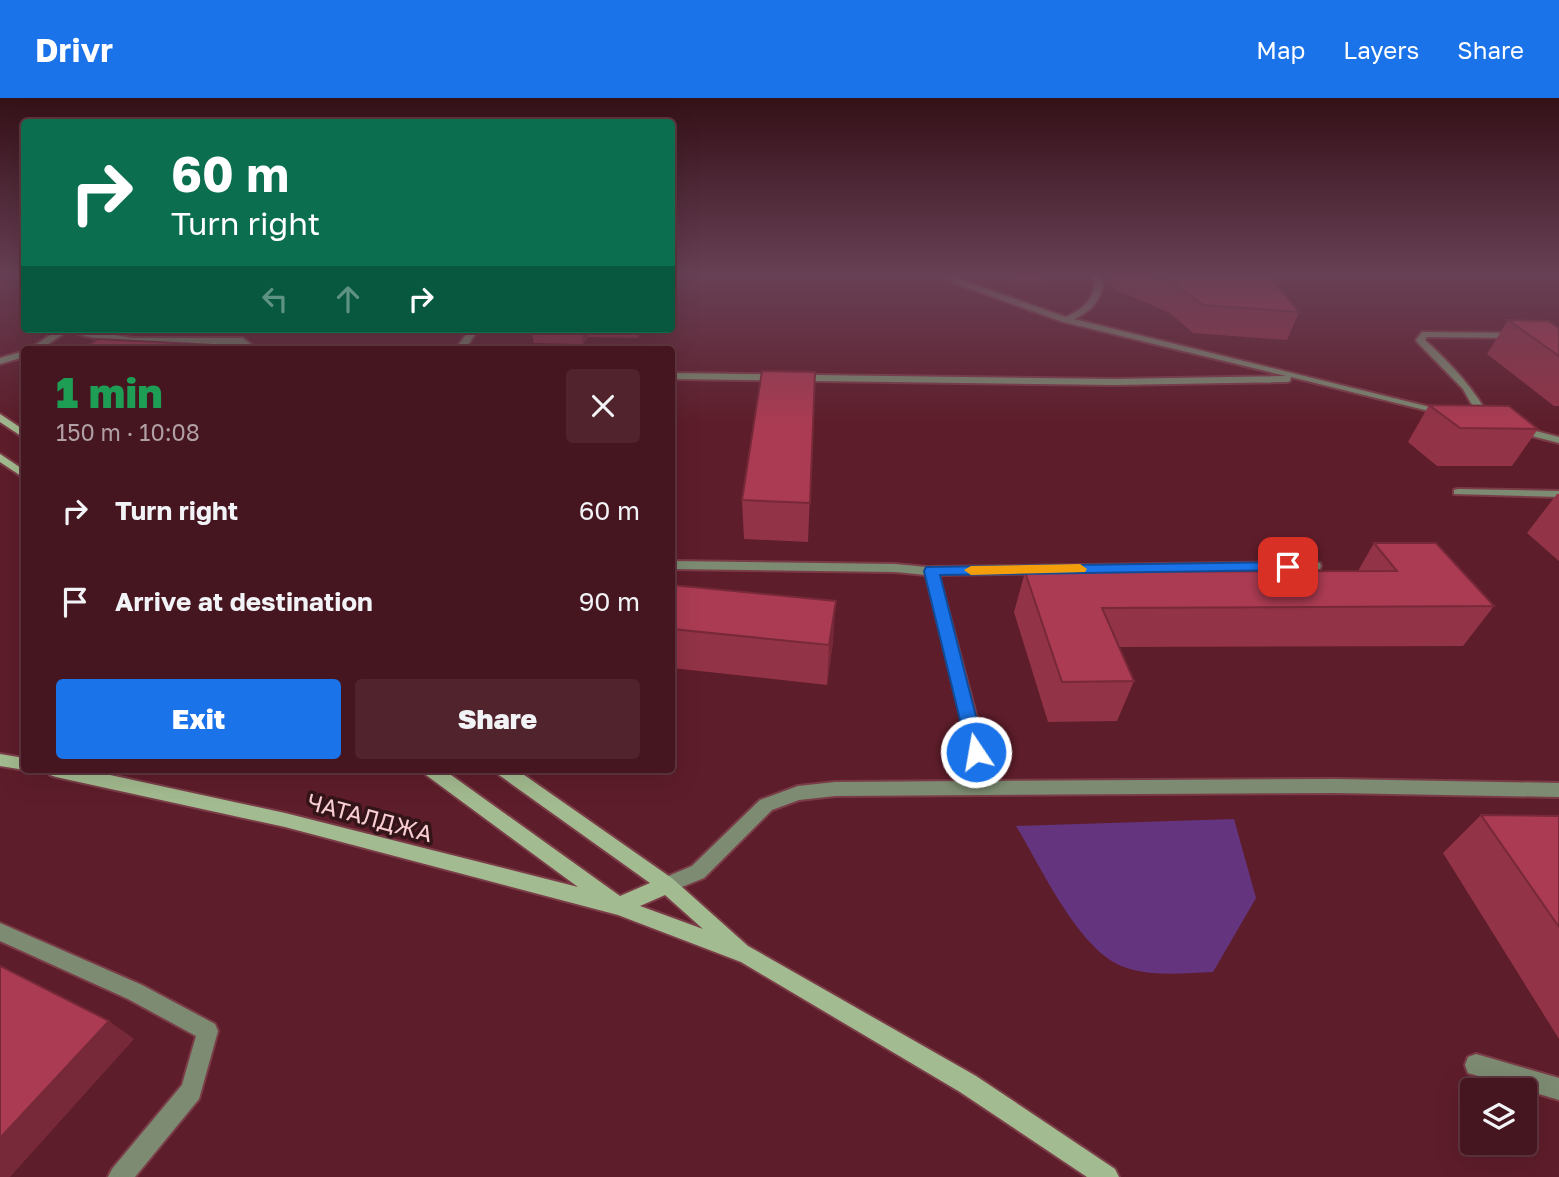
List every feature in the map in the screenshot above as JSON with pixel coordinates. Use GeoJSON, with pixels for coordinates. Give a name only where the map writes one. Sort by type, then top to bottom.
{"type":"FeatureCollection","features":[{"type":"Feature","properties":{"kind":"street"},"geometry":{"type":"LineString","coordinates":[[1084,324],[1461,416]]}},
{"type":"Feature","properties":{"kind":"street"},"geometry":{"type":"LineString","coordinates":[[40,346],[61,333]]}},
{"type":"Feature","properties":{"kind":"street"},"geometry":{"type":"LineString","coordinates":[[79,333],[120,340],[243,341],[249,346]]}},
{"type":"Feature","properties":{"kind":"street"},"geometry":{"type":"LineString","coordinates":[[1487,422],[1476,397],[1458,374],[1420,340],[1425,334],[1522,335]]}},
{"type":"Feature","properties":{"kind":"street"},"geometry":{"type":"LineString","coordinates":[[0,361],[21,355]]}},
{"type":"Feature","properties":{"kind":"street"},"geometry":{"type":"LineString","coordinates":[[675,376],[1114,382],[1306,378]]}},
{"type":"Feature","properties":{"kind":"street"},"geometry":{"type":"LineString","coordinates":[[0,417],[21,433]]}},
{"type":"Feature","properties":{"kind":"street"},"geometry":{"type":"LineString","coordinates":[[1474,419],[1559,440]]}},
{"type":"Feature","properties":{"kind":"street"},"geometry":{"type":"LineString","coordinates":[[0,457],[21,473]]}},
{"type":"Feature","properties":{"kind":"street"},"geometry":{"type":"LineString","coordinates":[[1458,492],[1559,494]]}},
{"type":"Feature","properties":{"kind":"street"},"geometry":{"type":"LineString","coordinates":[[675,565],[895,568],[932,571],[1315,566]]}},
{"type":"Feature","properties":{"kind":"street"},"geometry":{"type":"LineString","coordinates":[[932,571],[971,726],[982,788]]}},
{"type":"Feature","properties":{"kind":"street"},"geometry":{"type":"LineString","coordinates":[[0,760],[21,764]]}},
{"type":"Feature","properties":{"kind":"street","name":"ЧАТАЛДЖА"},"geometry":{"type":"LineString","coordinates":[[70,773],[285,820],[618,906]]}},
{"type":"Feature","properties":{"kind":"street"},"geometry":{"type":"LineString","coordinates":[[436,773],[618,906],[747,956],[968,1084],[1107,1177]]}},
{"type":"Feature","properties":{"kind":"street"},"geometry":{"type":"LineString","coordinates":[[509,773],[667,885],[747,956]]}},
{"type":"Feature","properties":{"kind":"street"},"geometry":{"type":"LineString","coordinates":[[618,906],[698,872],[766,805],[799,793],[848,788],[1336,786],[1559,790]]}},
{"type":"Feature","properties":{"kind":"street"},"geometry":{"type":"LineString","coordinates":[[0,932],[135,992],[208,1031],[191,1091],[120,1177]]}},
{"type":"Feature","properties":{"kind":"street"},"geometry":{"type":"LineString","coordinates":[[1476,1065],[1559,1088]]}},
{"type":"Feature","properties":{"kind":"shaded area"},"geometry":{"type":"Polygon","coordinates":[[[1234,819],[1256,898],[1213,972],[1177,974],[1128,968],[1102,953],[1087,939],[1060,902],[1016,826],[1234,819]]]}},
{"type":"Feature","properties":{"kind":"building"},"geometry":{"type":"Polygon","coordinates":[[[1514,324],[1553,324],[1559,328],[1559,356],[1514,324]]]}},
{"type":"Feature","properties":{"kind":"building"},"geometry":{"type":"Polygon","coordinates":[[[98,339],[232,346],[87,346],[98,339]]]}},
{"type":"Feature","properties":{"kind":"building"},"geometry":{"type":"Polygon","coordinates":[[[762,371],[815,372],[810,503],[742,500],[762,371]]]}},
{"type":"Feature","properties":{"kind":"building"},"geometry":{"type":"Polygon","coordinates":[[[1429,405],[1509,406],[1538,429],[1460,428],[1429,405]]]}},
{"type":"Feature","properties":{"kind":"building"},"geometry":{"type":"Polygon","coordinates":[[[1374,543],[1436,543],[1494,606],[1102,608],[1134,681],[1062,682],[1025,572],[1397,571],[1374,543]]]}},
{"type":"Feature","properties":{"kind":"building"},"geometry":{"type":"Polygon","coordinates":[[[675,585],[836,601],[829,645],[675,629],[675,585]]]}},
{"type":"Feature","properties":{"kind":"building"},"geometry":{"type":"Polygon","coordinates":[[[1481,815],[1559,816],[1559,927],[1481,815]]]}},
{"type":"Feature","properties":{"kind":"building"},"geometry":{"type":"Polygon","coordinates":[[[0,966],[109,1021],[0,1138],[0,966]]]}},
{"type":"Feature","properties":{"kind":"slow traffic"},"geometry":{"type":"LineString","coordinates":[[971,570],[1080,569]]}},
{"type":"Feature","properties":{"kind":"route"},"geometry":{"type":"LineString","coordinates":[[976,752],[932,571],[1288,567]]}}]}
